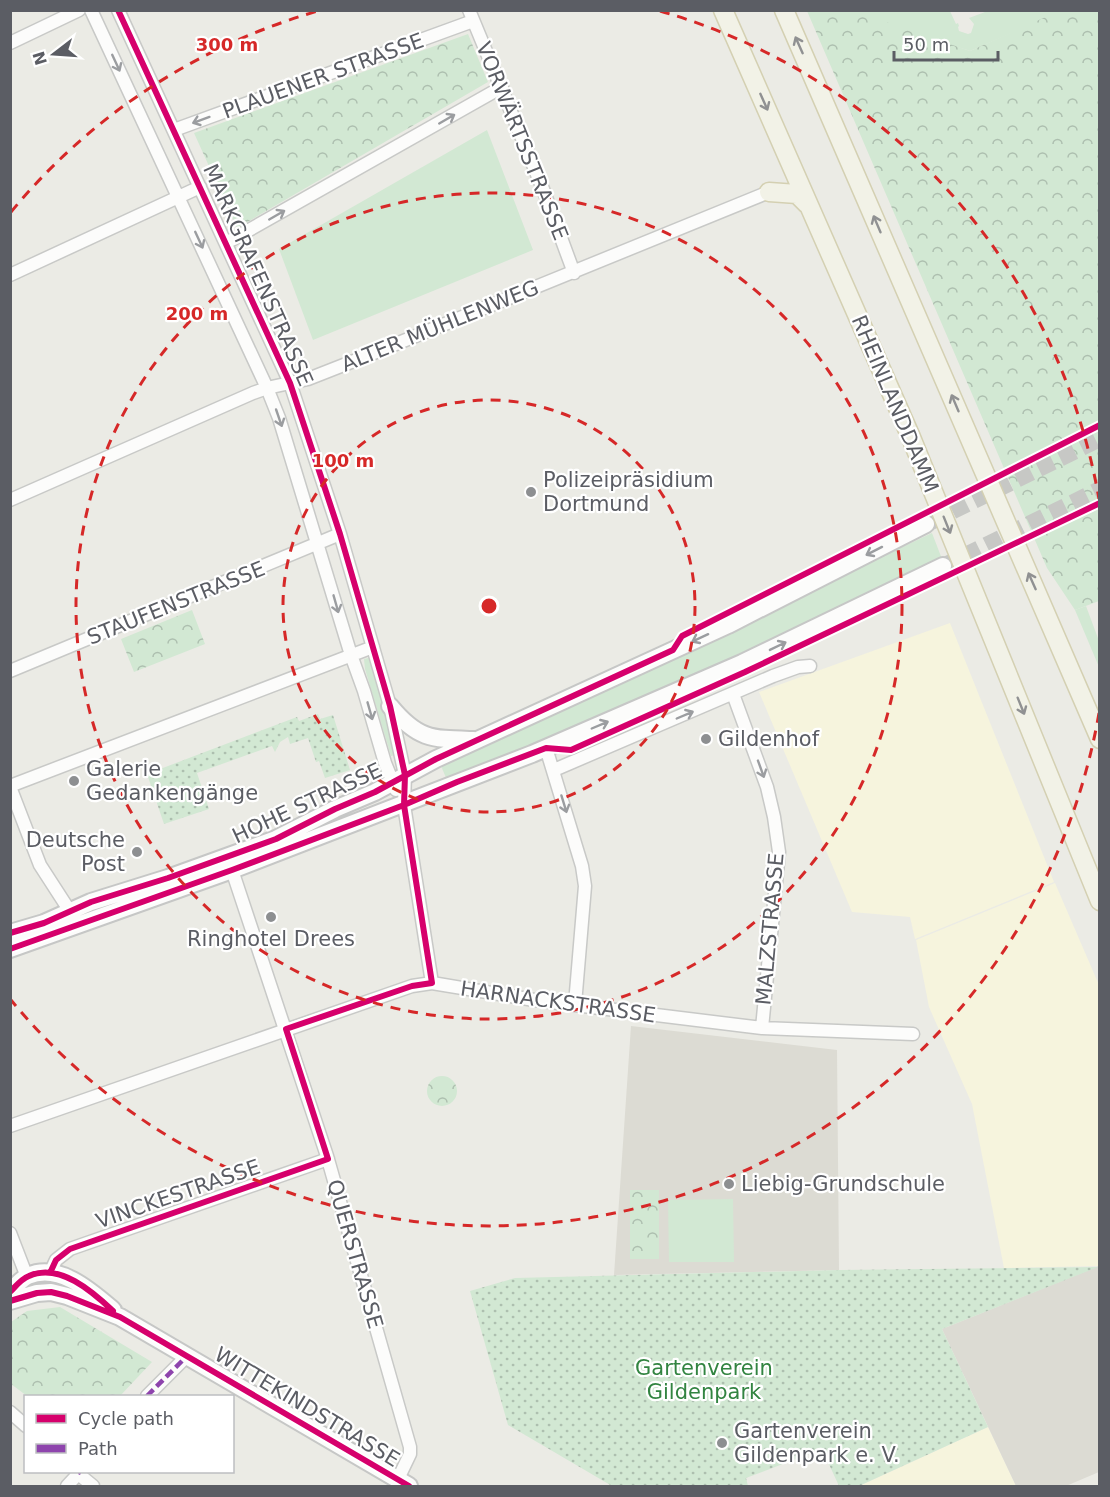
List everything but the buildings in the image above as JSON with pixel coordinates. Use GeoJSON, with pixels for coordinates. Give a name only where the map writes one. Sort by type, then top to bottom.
{"type":"FeatureCollection","features":[{"type":"Feature","properties":{"kind":"main road","name":"RHEINLANDDAMM"},"geometry":{"type":"LineString","coordinates":[[723,10],[910,435],[1100,901]]}},
{"type":"Feature","properties":{"kind":"main road"},"geometry":{"type":"LineString","coordinates":[[784,10],[1100,739]]}},
{"type":"Feature","properties":{"kind":"main road"},"geometry":{"type":"LineString","coordinates":[[769,192],[785,174],[788,158]]}},
{"type":"Feature","properties":{"kind":"main road"},"geometry":{"type":"LineString","coordinates":[[769,192],[797,194],[809,206]]}},
{"type":"Feature","properties":{"kind":"main road","name":"HOHE STRASSE"},"geometry":{"type":"LineString","coordinates":[[230,863],[478,740],[728,625],[926,524]]}},
{"type":"Feature","properties":{"kind":"main road","name":"HOHE STRASSE"},"geometry":{"type":"LineString","coordinates":[[10,949],[74,918],[121,891],[230,863],[404,805],[546,748],[742,663],[943,566]]}},
{"type":"Feature","properties":{"kind":"main road"},"geometry":{"type":"LineString","coordinates":[[390,706],[408,725],[425,736],[436,739],[478,740]]}},
{"type":"Feature","properties":{"kind":"main road","name":"HOHE STRASSE"},"geometry":{"type":"LineString","coordinates":[[10,933],[44,923],[74,918]]}},
{"type":"Feature","properties":{"kind":"main road"},"geometry":{"type":"LineString","coordinates":[[10,1292],[27,1277],[37,1273],[50,1273],[82,1286],[120,1317]]}},
{"type":"Feature","properties":{"kind":"main road"},"geometry":{"type":"LineString","coordinates":[[10,1301],[37,1293],[51,1292],[120,1317]]}},
{"type":"Feature","properties":{"kind":"main road","name":"WITTEKINDSTRASSE"},"geometry":{"type":"LineString","coordinates":[[120,1317],[404,1483]]}},
{"type":"Feature","properties":{"kind":"street"},"geometry":{"type":"LineString","coordinates":[[10,43],[79,10]]}},
{"type":"Feature","properties":{"kind":"street","name":"MARKGRAFENSTRASSE"},"geometry":{"type":"LineString","coordinates":[[91,10],[267,388],[279,418],[351,655],[399,779]]}},
{"type":"Feature","properties":{"kind":"street","name":"MARKGRAFENSTRASSE"},"geometry":{"type":"LineString","coordinates":[[118,10],[290,383],[340,534],[390,706],[399,779],[432,983]]}},
{"type":"Feature","properties":{"kind":"street","name":"PLAUENER STRASSE"},"geometry":{"type":"LineString","coordinates":[[174,130],[471,16]]}},
{"type":"Feature","properties":{"kind":"street","name":"VORWÄRTSSTRASSE"},"geometry":{"type":"LineString","coordinates":[[471,16],[543,189],[574,273]]}},
{"type":"Feature","properties":{"kind":"street"},"geometry":{"type":"LineString","coordinates":[[226,243],[502,87]]}},
{"type":"Feature","properties":{"kind":"street"},"geometry":{"type":"LineString","coordinates":[[10,275],[200,187]]}},
{"type":"Feature","properties":{"kind":"street","name":"ALTER MÜHLENWEG"},"geometry":{"type":"LineString","coordinates":[[10,500],[267,388],[308,379],[769,192]]}},
{"type":"Feature","properties":{"kind":"street","name":"STAUFENSTRASSE"},"geometry":{"type":"LineString","coordinates":[[10,670],[340,534]]}},
{"type":"Feature","properties":{"kind":"street"},"geometry":{"type":"LineString","coordinates":[[74,918],[40,865],[10,787],[373,647]]}},
{"type":"Feature","properties":{"kind":"street"},"geometry":{"type":"LineString","coordinates":[[554,770],[788,670],[810,666]]}},
{"type":"Feature","properties":{"kind":"street","name":"MALZSTRASSE"},"geometry":{"type":"LineString","coordinates":[[733,694],[767,787],[779,852],[762,1028]]}},
{"type":"Feature","properties":{"kind":"street"},"geometry":{"type":"LineString","coordinates":[[546,748],[582,866],[585,886],[575,1004]]}},
{"type":"Feature","properties":{"kind":"street","name":"QUERSTRASSE"},"geometry":{"type":"LineString","coordinates":[[230,863],[328,1159],[410,1447],[404,1483]]}},
{"type":"Feature","properties":{"kind":"street","name":"HARNACKSTRASSE"},"geometry":{"type":"LineString","coordinates":[[10,1126],[412,986],[432,983],[455,988],[762,1028],[913,1034]]}},
{"type":"Feature","properties":{"kind":"street","name":"VINCKESTRASSE"},"geometry":{"type":"LineString","coordinates":[[50,1273],[56,1260],[69,1249],[328,1159]]}},
{"type":"Feature","properties":{"kind":"street"},"geometry":{"type":"LineString","coordinates":[[10,1233],[27,1277]]}},
{"type":"Feature","properties":{"kind":"street"},"geometry":{"type":"LineString","coordinates":[[148,1395],[188,1355]]}},
{"type":"Feature","properties":{"kind":"street"},"geometry":{"type":"LineString","coordinates":[[10,1412],[24,1424]]}},
{"type":"Feature","properties":{"kind":"street"},"geometry":{"type":"LineString","coordinates":[[67,1486],[77,1473]]}},
{"type":"Feature","properties":{"kind":"street"},"geometry":{"type":"LineString","coordinates":[[79,1473],[93,1486]]}},
{"type":"Feature","properties":{"kind":"shaded area"},"geometry":{"type":"Polygon","coordinates":[[[950,623],[1054,882],[915,939],[910,917],[852,912],[759,692],[950,623]]]}},
{"type":"Feature","properties":{"kind":"shaded area"},"geometry":{"type":"Polygon","coordinates":[[[1055,883],[1099,985],[1099,1266],[1004,1268],[972,1104],[929,1007],[916,940],[1055,883]]]}},
{"type":"Feature","properties":{"kind":"shaded area","name":"Liebig-Grundschule"},"geometry":{"type":"Polygon","coordinates":[[[631,1026],[837,1050],[839,1270],[614,1275],[631,1026]]]}},
{"type":"Feature","properties":{"kind":"shaded area"},"geometry":{"type":"Polygon","coordinates":[[[1099,1266],[1099,1472],[1066,1486],[1016,1486],[942,1329],[1099,1266]]]}},
{"type":"Feature","properties":{"kind":"shaded area"},"geometry":{"type":"Polygon","coordinates":[[[988,1427],[1016,1486],[859,1486],[988,1427]]]}},
{"type":"Feature","properties":{"kind":"green space"},"geometry":{"type":"Polygon","coordinates":[[[807,11],[874,11],[886,22],[970,51],[1059,11],[1099,11],[1099,601],[1075,610],[1047,568],[807,11]]]}},
{"type":"Feature","properties":{"kind":"green space"},"geometry":{"type":"Polygon","coordinates":[[[872,11],[950,11],[956,24],[958,23],[959,31],[968,34],[971,33],[974,24],[969,18],[984,11],[1063,11],[970,51],[868,18],[872,11]]]}},
{"type":"Feature","properties":{"kind":"green space"},"geometry":{"type":"Polygon","coordinates":[[[468,34],[488,82],[237,228],[194,133],[468,34]]]}},
{"type":"Feature","properties":{"kind":"green space"},"geometry":{"type":"Polygon","coordinates":[[[487,130],[533,250],[313,340],[279,249],[487,130]]]}},
{"type":"Feature","properties":{"kind":"green space"},"geometry":{"type":"Polygon","coordinates":[[[932,533],[942,559],[621,709],[447,780],[441,766],[932,533]]]}},
{"type":"Feature","properties":{"kind":"green space"},"geometry":{"type":"Polygon","coordinates":[[[1086,606],[1099,641],[1099,667],[1075,610],[1086,606]]]}},
{"type":"Feature","properties":{"kind":"green space"},"geometry":{"type":"Polygon","coordinates":[[[192,610],[205,644],[134,672],[121,639],[192,610]]]}},
{"type":"Feature","properties":{"kind":"green space"},"geometry":{"type":"Polygon","coordinates":[[[364,659],[372,659],[396,755],[391,756],[365,669],[364,659]]]}},
{"type":"Feature","properties":{"kind":"green space"},"geometry":{"type":"Polygon","coordinates":[[[318,714],[320,719],[333,715],[350,770],[325,778],[319,761],[316,762],[308,738],[290,744],[288,737],[280,742],[275,752],[272,746],[197,773],[209,809],[164,824],[147,774],[297,717],[299,721],[318,714]]]}},
{"type":"Feature","properties":{"kind":"green space"},"geometry":{"type":"Polygon","coordinates":[[[442,1076],[452,1081],[457,1091],[452,1101],[442,1106],[432,1101],[427,1091],[432,1081],[442,1076]]]}},
{"type":"Feature","properties":{"kind":"green space"},"geometry":{"type":"Polygon","coordinates":[[[630,1190],[659,1190],[659,1259],[630,1259],[630,1190]]]}},
{"type":"Feature","properties":{"kind":"green space"},"geometry":{"type":"Polygon","coordinates":[[[733,1199],[734,1262],[669,1262],[668,1200],[733,1199]]]}},
{"type":"Feature","properties":{"kind":"green space","name":"Gartenverein Gildenpark"},"geometry":{"type":"Polygon","coordinates":[[[1098,1267],[942,1329],[988,1427],[859,1486],[839,1486],[822,1449],[746,1478],[748,1486],[612,1486],[508,1425],[470,1291],[515,1278],[839,1270],[1098,1267]]]}},
{"type":"Feature","properties":{"kind":"green space"},"geometry":{"type":"Polygon","coordinates":[[[60,1307],[152,1362],[121,1395],[26,1395],[11,1384],[11,1322],[27,1311],[60,1307]]]}},
{"type":"Feature","properties":{"kind":"tunnel"},"geometry":{"type":"LineString","coordinates":[[931,522],[1100,439]]}},
{"type":"Feature","properties":{"kind":"tunnel"},"geometry":{"type":"LineString","coordinates":[[943,566],[1100,489]]}},
{"type":"Feature","properties":{"kind":"marked path"},"geometry":{"type":"LineString","coordinates":[[148,1395],[188,1355]]}},
{"type":"Feature","properties":{"kind":"cycle path"},"geometry":{"type":"LineString","coordinates":[[50,1273],[56,1260],[70,1249],[328,1159],[286,1029],[412,986],[432,983],[404,805],[405,775],[390,706],[340,534],[290,383],[118,10]]}},
{"type":"Feature","properties":{"kind":"cycle path"},"geometry":{"type":"LineString","coordinates":[[10,933],[44,923],[91,902],[168,878],[276,839],[375,792],[436,759],[673,650],[682,636],[1100,425]]}},
{"type":"Feature","properties":{"kind":"cycle path"},"geometry":{"type":"LineString","coordinates":[[10,949],[232,870],[546,748],[571,750],[745,672],[1100,503]]}},
{"type":"Feature","properties":{"kind":"cycle path"},"geometry":{"type":"LineString","coordinates":[[10,1292],[26,1277],[40,1273],[52,1273],[75,1281],[113,1311]]}},
{"type":"Feature","properties":{"kind":"cycle path"},"geometry":{"type":"LineString","coordinates":[[10,1301],[37,1293],[51,1292],[120,1317],[409,1486]]}},
{"type":"Feature","properties":{"kind":"place","name":"Polizeipräsidium Dortmund"},"geometry":{"type":"Point","coordinates":[531,492]}},
{"type":"Feature","properties":{"kind":"place","name":"Gildenhof"},"geometry":{"type":"Point","coordinates":[706,739]}},
{"type":"Feature","properties":{"kind":"place","name":"Galerie Gedankengänge"},"geometry":{"type":"Point","coordinates":[74,781]}},
{"type":"Feature","properties":{"kind":"place","name":"Deutsche Post"},"geometry":{"type":"Point","coordinates":[137,852]}},
{"type":"Feature","properties":{"kind":"place","name":"Ringhotel Drees"},"geometry":{"type":"Point","coordinates":[271,917]}},
{"type":"Feature","properties":{"kind":"place","name":"Liebig-Grundschule"},"geometry":{"type":"Point","coordinates":[729,1184]}},
{"type":"Feature","properties":{"kind":"place","name":"Gartenverein Gildenpark e. V."},"geometry":{"type":"Point","coordinates":[722,1443]}}]}
